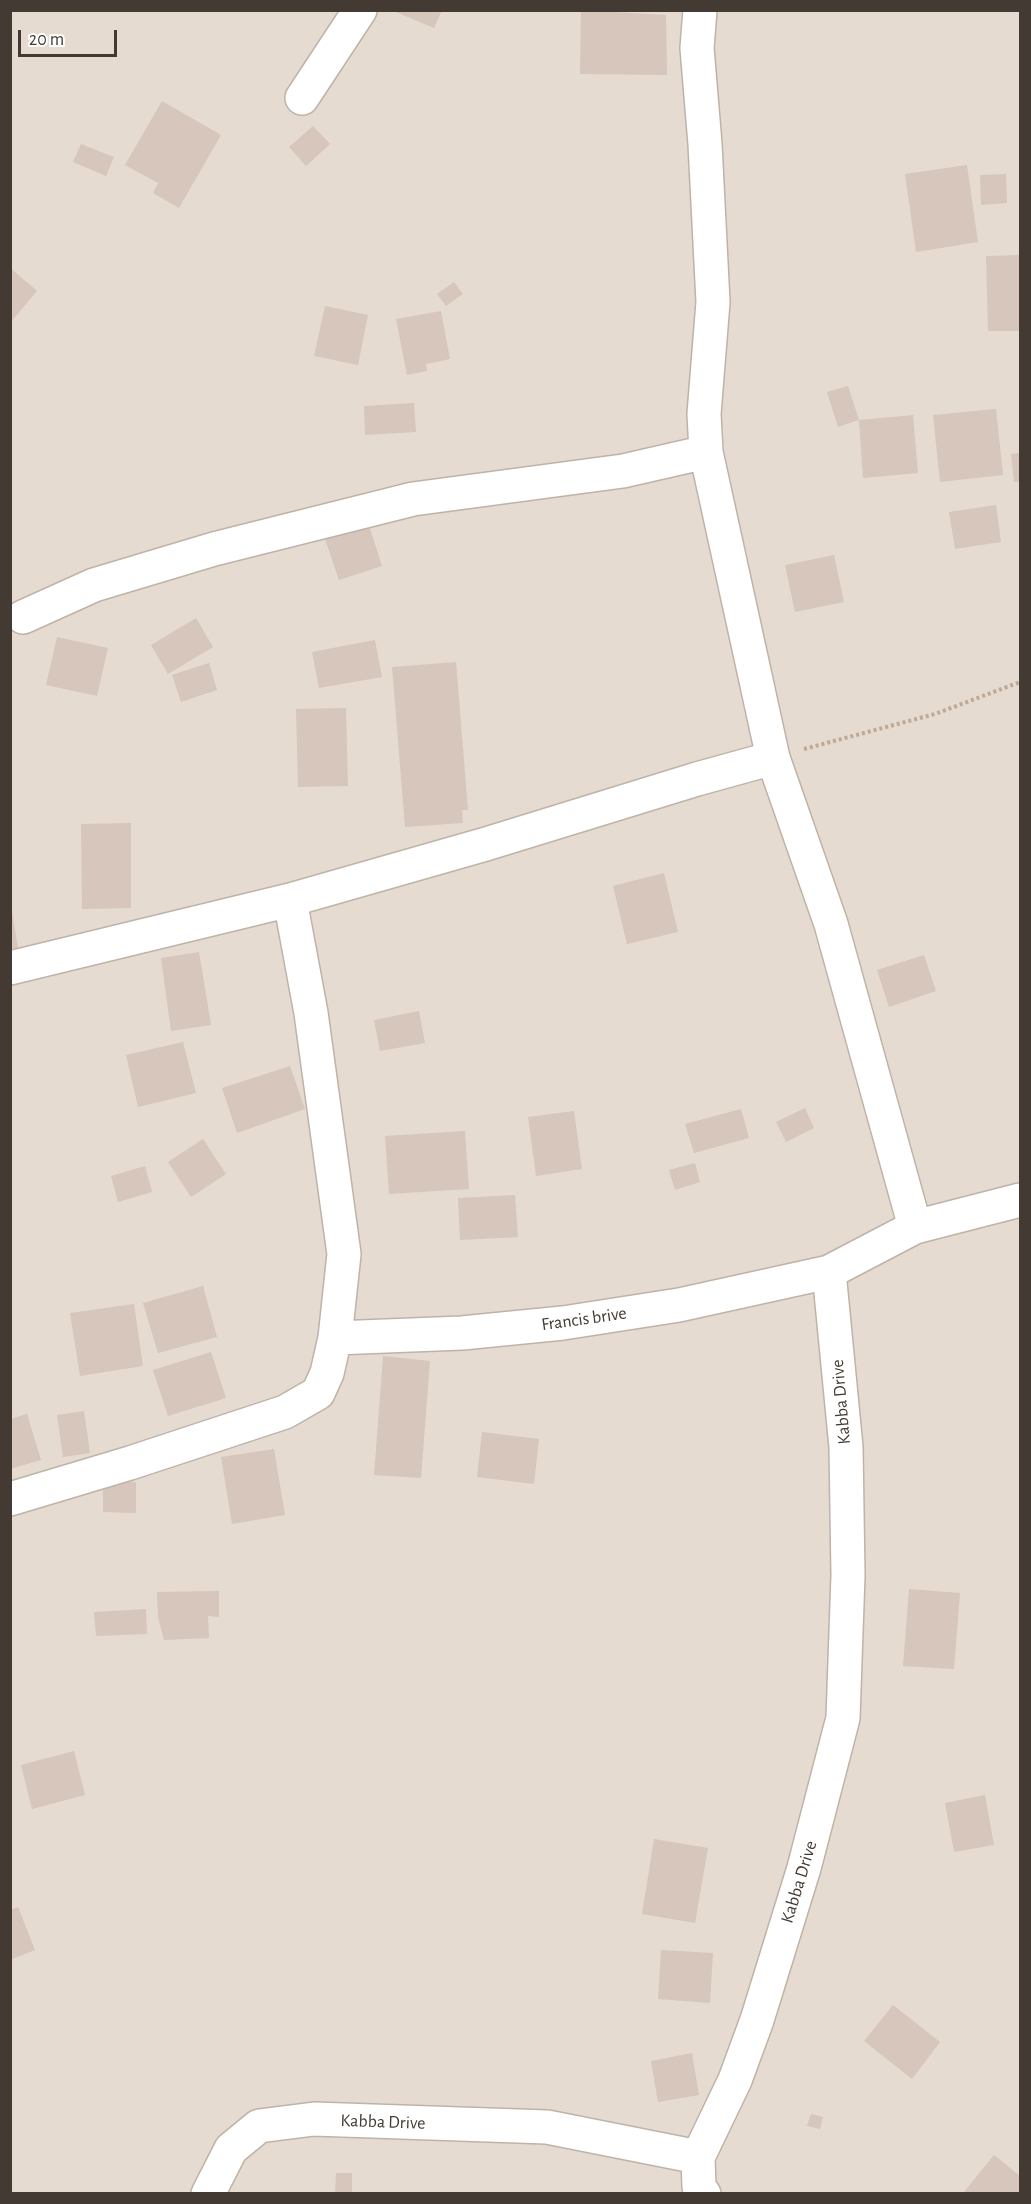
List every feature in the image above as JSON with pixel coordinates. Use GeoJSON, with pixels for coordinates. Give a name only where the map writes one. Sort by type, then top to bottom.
{"type":"FeatureCollection","features":[{"type":"Feature","properties":{"kind":"street"},"geometry":{"type":"LineString","coordinates":[[302,98],[360,10]]}},
{"type":"Feature","properties":{"kind":"street"},"geometry":{"type":"LineString","coordinates":[[700,10],[697,48],[705,144],[713,302],[704,414],[706,452],[772,758],[831,924],[915,1227]]}},
{"type":"Feature","properties":{"kind":"street"},"geometry":{"type":"LineString","coordinates":[[23,617],[105,581],[214,549],[413,499],[623,471],[706,452]]}},
{"type":"Feature","properties":{"kind":"street"},"geometry":{"type":"LineString","coordinates":[[10,968],[290,900],[772,758]]}},
{"type":"Feature","properties":{"kind":"street"},"geometry":{"type":"LineString","coordinates":[[10,1499],[130,1463],[285,1412],[318,1393],[327,1373],[335,1338],[344,1254],[311,1013],[290,900]]}},
{"type":"Feature","properties":{"kind":"street"},"geometry":{"type":"LineString","coordinates":[[829,1272],[915,1227],[1020,1200]]}},
{"type":"Feature","properties":{"kind":"street","name":"Francis brive"},"geometry":{"type":"LineString","coordinates":[[335,1338],[462,1333],[563,1323],[679,1305],[829,1272]]}},
{"type":"Feature","properties":{"kind":"street","name":"Kabba Drive"},"geometry":{"type":"LineString","coordinates":[[208,2193],[231,2149],[259,2126],[314,2119],[547,2127],[698,2157],[735,2080],[757,2020],[804,1869],[843,1718],[848,1575],[846,1447],[829,1272]]}},
{"type":"Feature","properties":{"kind":"street"},"geometry":{"type":"LineString","coordinates":[[698,2157],[699,2187],[704,2193]]}},
{"type":"Feature","properties":{"kind":"path"},"geometry":{"type":"LineString","coordinates":[[772,758],[935,714],[1020,682]]}},
{"type":"Feature","properties":{"kind":"shaded area"},"geometry":{"type":"Polygon","coordinates":[[[11,11],[1020,11],[1020,2193],[11,2193],[11,11]]]}},
{"type":"Feature","properties":{"kind":"building"},"geometry":{"type":"Polygon","coordinates":[[[391,10],[442,10],[434,28],[391,10]]]}},
{"type":"Feature","properties":{"kind":"building"},"geometry":{"type":"Polygon","coordinates":[[[581,10],[666,15],[667,75],[580,74],[581,10]]]}},
{"type":"Feature","properties":{"kind":"building"},"geometry":{"type":"Polygon","coordinates":[[[162,101],[221,135],[179,208],[153,193],[158,183],[125,165],[162,101]]]}},
{"type":"Feature","properties":{"kind":"building"},"geometry":{"type":"Polygon","coordinates":[[[313,126],[330,144],[306,166],[289,147],[313,126]]]}},
{"type":"Feature","properties":{"kind":"building"},"geometry":{"type":"Polygon","coordinates":[[[81,144],[114,157],[106,176],[73,162],[81,144]]]}},
{"type":"Feature","properties":{"kind":"building"},"geometry":{"type":"Polygon","coordinates":[[[967,165],[978,242],[916,252],[905,174],[967,165]]]}},
{"type":"Feature","properties":{"kind":"building"},"geometry":{"type":"Polygon","coordinates":[[[1006,174],[1007,203],[981,205],[980,175],[1006,174]]]}},
{"type":"Feature","properties":{"kind":"building"},"geometry":{"type":"Polygon","coordinates":[[[1020,255],[1020,331],[988,331],[986,256],[1020,255]]]}},
{"type":"Feature","properties":{"kind":"building"},"geometry":{"type":"Polygon","coordinates":[[[10,268],[37,291],[10,323],[10,268]]]}},
{"type":"Feature","properties":{"kind":"building"},"geometry":{"type":"Polygon","coordinates":[[[454,282],[463,294],[446,306],[437,294],[454,282]]]}},
{"type":"Feature","properties":{"kind":"building"},"geometry":{"type":"Polygon","coordinates":[[[325,306],[368,315],[358,365],[314,356],[325,306]]]}},
{"type":"Feature","properties":{"kind":"building"},"geometry":{"type":"Polygon","coordinates":[[[441,311],[450,359],[426,364],[427,371],[407,375],[396,319],[441,311]]]}},
{"type":"Feature","properties":{"kind":"building"},"geometry":{"type":"Polygon","coordinates":[[[848,386],[859,420],[838,427],[827,392],[848,386]]]}},
{"type":"Feature","properties":{"kind":"building"},"geometry":{"type":"Polygon","coordinates":[[[414,403],[416,432],[365,435],[364,406],[414,403]]]}},
{"type":"Feature","properties":{"kind":"building"},"geometry":{"type":"Polygon","coordinates":[[[996,409],[1003,475],[940,482],[933,415],[996,409]]]}},
{"type":"Feature","properties":{"kind":"building"},"geometry":{"type":"Polygon","coordinates":[[[913,415],[918,473],[863,478],[859,420],[913,415]]]}},
{"type":"Feature","properties":{"kind":"building"},"geometry":{"type":"Polygon","coordinates":[[[1020,453],[1020,482],[1014,482],[1011,454],[1020,453]]]}},
{"type":"Feature","properties":{"kind":"building"},"geometry":{"type":"Polygon","coordinates":[[[996,505],[1001,542],[955,549],[949,512],[996,505]]]}},
{"type":"Feature","properties":{"kind":"building"},"geometry":{"type":"Polygon","coordinates":[[[368,522],[382,566],[339,580],[324,536],[368,522]]]}},
{"type":"Feature","properties":{"kind":"building"},"geometry":{"type":"Polygon","coordinates":[[[834,555],[844,602],[795,612],[785,565],[834,555]]]}},
{"type":"Feature","properties":{"kind":"building"},"geometry":{"type":"Polygon","coordinates":[[[196,618],[213,647],[168,674],[151,645],[196,618]]]}},
{"type":"Feature","properties":{"kind":"building"},"geometry":{"type":"Polygon","coordinates":[[[57,637],[108,648],[97,696],[46,685],[57,637]]]}},
{"type":"Feature","properties":{"kind":"building"},"geometry":{"type":"Polygon","coordinates":[[[375,640],[382,677],[319,688],[312,652],[375,640]]]}},
{"type":"Feature","properties":{"kind":"building"},"geometry":{"type":"Polygon","coordinates":[[[456,662],[468,810],[462,810],[463,823],[405,827],[392,667],[456,662]]]}},
{"type":"Feature","properties":{"kind":"building"},"geometry":{"type":"Polygon","coordinates":[[[209,663],[217,690],[181,702],[172,675],[209,663]]]}},
{"type":"Feature","properties":{"kind":"building"},"geometry":{"type":"Polygon","coordinates":[[[346,708],[348,786],[298,787],[296,709],[346,708]]]}},
{"type":"Feature","properties":{"kind":"building"},"geometry":{"type":"Polygon","coordinates":[[[131,823],[131,908],[82,909],[81,824],[131,823]]]}},
{"type":"Feature","properties":{"kind":"building"},"geometry":{"type":"Polygon","coordinates":[[[664,873],[678,932],[627,944],[613,886],[664,873]]]}},
{"type":"Feature","properties":{"kind":"building"},"geometry":{"type":"Polygon","coordinates":[[[10,899],[18,948],[10,949],[10,899]]]}},
{"type":"Feature","properties":{"kind":"building"},"geometry":{"type":"Polygon","coordinates":[[[199,952],[211,1025],[171,1031],[161,958],[199,952]]]}},
{"type":"Feature","properties":{"kind":"building"},"geometry":{"type":"Polygon","coordinates":[[[924,955],[936,991],[889,1007],[877,970],[924,955]]]}},
{"type":"Feature","properties":{"kind":"building"},"geometry":{"type":"Polygon","coordinates":[[[419,1011],[425,1043],[380,1051],[374,1020],[419,1011]]]}},
{"type":"Feature","properties":{"kind":"building"},"geometry":{"type":"Polygon","coordinates":[[[183,1042],[196,1093],[138,1107],[126,1055],[183,1042]]]}},
{"type":"Feature","properties":{"kind":"building"},"geometry":{"type":"Polygon","coordinates":[[[290,1066],[305,1109],[237,1133],[222,1088],[290,1066]]]}},
{"type":"Feature","properties":{"kind":"building"},"geometry":{"type":"Polygon","coordinates":[[[805,1108],[814,1128],[786,1142],[776,1122],[805,1108]]]}},
{"type":"Feature","properties":{"kind":"building"},"geometry":{"type":"Polygon","coordinates":[[[741,1109],[749,1138],[694,1153],[685,1124],[741,1109]]]}},
{"type":"Feature","properties":{"kind":"building"},"geometry":{"type":"Polygon","coordinates":[[[574,1111],[582,1169],[536,1176],[528,1117],[574,1111]]]}},
{"type":"Feature","properties":{"kind":"building"},"geometry":{"type":"Polygon","coordinates":[[[465,1131],[469,1189],[389,1194],[385,1136],[465,1131]]]}},
{"type":"Feature","properties":{"kind":"building"},"geometry":{"type":"Polygon","coordinates":[[[203,1139],[226,1174],[191,1197],[168,1162],[203,1139]]]}},
{"type":"Feature","properties":{"kind":"building"},"geometry":{"type":"Polygon","coordinates":[[[695,1163],[700,1182],[675,1190],[669,1170],[695,1163]]]}},
{"type":"Feature","properties":{"kind":"building"},"geometry":{"type":"Polygon","coordinates":[[[145,1166],[152,1192],[118,1202],[111,1176],[145,1166]]]}},
{"type":"Feature","properties":{"kind":"building"},"geometry":{"type":"Polygon","coordinates":[[[515,1195],[518,1237],[460,1240],[458,1198],[515,1195]]]}},
{"type":"Feature","properties":{"kind":"building"},"geometry":{"type":"Polygon","coordinates":[[[203,1286],[217,1337],[158,1353],[143,1303],[203,1286]]]}},
{"type":"Feature","properties":{"kind":"building"},"geometry":{"type":"Polygon","coordinates":[[[134,1304],[143,1366],[80,1376],[70,1313],[134,1304]]]}},
{"type":"Feature","properties":{"kind":"building"},"geometry":{"type":"Polygon","coordinates":[[[211,1352],[226,1398],[168,1416],[153,1370],[211,1352]]]}},
{"type":"Feature","properties":{"kind":"building"},"geometry":{"type":"Polygon","coordinates":[[[383,1356],[430,1361],[421,1478],[374,1475],[383,1356]]]}},
{"type":"Feature","properties":{"kind":"building"},"geometry":{"type":"Polygon","coordinates":[[[84,1411],[90,1453],[63,1457],[57,1415],[84,1411]]]}},
{"type":"Feature","properties":{"kind":"building"},"geometry":{"type":"Polygon","coordinates":[[[27,1414],[41,1460],[10,1469],[10,1419],[27,1414]]]}},
{"type":"Feature","properties":{"kind":"building"},"geometry":{"type":"Polygon","coordinates":[[[482,1432],[539,1439],[534,1484],[477,1477],[482,1432]]]}},
{"type":"Feature","properties":{"kind":"building"},"geometry":{"type":"Polygon","coordinates":[[[274,1449],[285,1515],[232,1524],[221,1457],[274,1449]]]}},
{"type":"Feature","properties":{"kind":"building"},"geometry":{"type":"Polygon","coordinates":[[[103,1482],[136,1482],[136,1513],[103,1512],[103,1482]]]}},
{"type":"Feature","properties":{"kind":"building"},"geometry":{"type":"Polygon","coordinates":[[[909,1589],[960,1593],[954,1669],[903,1666],[909,1589]]]}},
{"type":"Feature","properties":{"kind":"building"},"geometry":{"type":"Polygon","coordinates":[[[219,1591],[219,1617],[208,1616],[209,1638],[164,1640],[158,1617],[157,1592],[219,1591]]]}},
{"type":"Feature","properties":{"kind":"building"},"geometry":{"type":"Polygon","coordinates":[[[146,1609],[147,1634],[96,1636],[94,1612],[146,1609]]]}},
{"type":"Feature","properties":{"kind":"building"},"geometry":{"type":"Polygon","coordinates":[[[74,1751],[85,1795],[32,1809],[21,1765],[74,1751]]]}},
{"type":"Feature","properties":{"kind":"building"},"geometry":{"type":"Polygon","coordinates":[[[985,1795],[994,1845],[954,1852],[945,1803],[985,1795]]]}},
{"type":"Feature","properties":{"kind":"building"},"geometry":{"type":"Polygon","coordinates":[[[654,1839],[708,1848],[695,1923],[642,1914],[654,1839]]]}},
{"type":"Feature","properties":{"kind":"building"},"geometry":{"type":"Polygon","coordinates":[[[18,1907],[35,1950],[10,1960],[10,1910],[18,1907]]]}},
{"type":"Feature","properties":{"kind":"building"},"geometry":{"type":"Polygon","coordinates":[[[661,1950],[713,1953],[710,2003],[658,1999],[661,1950]]]}},
{"type":"Feature","properties":{"kind":"building"},"geometry":{"type":"Polygon","coordinates":[[[893,2005],[940,2042],[912,2079],[864,2041],[893,2005]]]}},
{"type":"Feature","properties":{"kind":"building"},"geometry":{"type":"Polygon","coordinates":[[[692,2053],[699,2095],[658,2102],[651,2061],[692,2053]]]}},
{"type":"Feature","properties":{"kind":"building"},"geometry":{"type":"Polygon","coordinates":[[[811,2114],[823,2117],[820,2129],[807,2126],[811,2114]]]}},
{"type":"Feature","properties":{"kind":"building"},"geometry":{"type":"Polygon","coordinates":[[[994,2155],[1020,2176],[1020,2194],[966,2194],[964,2192],[994,2155]]]}},
{"type":"Feature","properties":{"kind":"building"},"geometry":{"type":"Polygon","coordinates":[[[336,2173],[352,2173],[352,2194],[335,2194],[336,2173]]]}}]}
